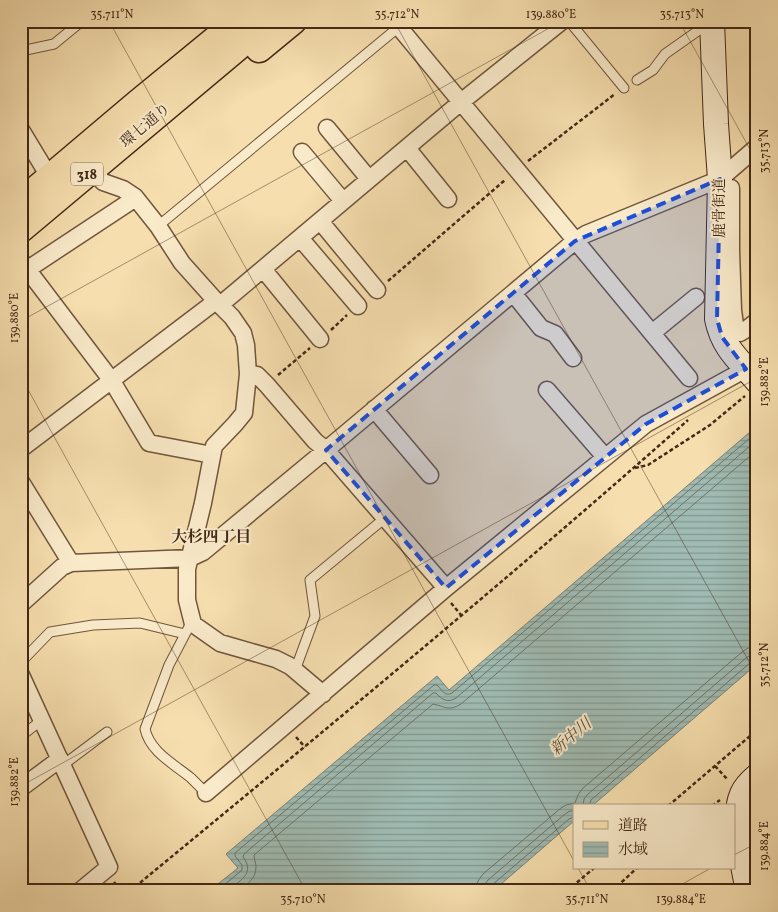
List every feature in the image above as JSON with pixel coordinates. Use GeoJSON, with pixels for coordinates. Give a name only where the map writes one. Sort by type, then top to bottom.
{"type":"FeatureCollection","features":[{"type":"Feature","properties":{"kind":"main road"},"geometry":{"type":"LineString","coordinates":[[146,111],[168,70],[218,21]]}},
{"type":"Feature","properties":{"kind":"main road","name":"環七通り"},"geometry":{"type":"LineString","coordinates":[[21,229],[93,170],[146,111],[238,21]]}},
{"type":"Feature","properties":{"kind":"main road","name":"環七通り"},"geometry":{"type":"LineString","coordinates":[[21,202],[50,178],[269,21]]}},
{"type":"Feature","properties":{"kind":"main road"},"geometry":{"type":"LineString","coordinates":[[146,111],[192,98],[224,76],[293,21]]}},
{"type":"Feature","properties":{"kind":"street"},"geometry":{"type":"LineString","coordinates":[[21,449],[262,269],[461,102],[562,21]]}},
{"type":"Feature","properties":{"kind":"street","name":"鹿骨街道"},"geometry":{"type":"LineString","coordinates":[[712,21],[716,124],[724,175],[717,319],[722,338],[752,380]]}},
{"type":"Feature","properties":{"kind":"street"},"geometry":{"type":"LineString","coordinates":[[400,23],[461,102],[689,378]]}},
{"type":"Feature","properties":{"kind":"street"},"geometry":{"type":"LineString","coordinates":[[327,128],[369,179]]}},
{"type":"Feature","properties":{"kind":"street"},"geometry":{"type":"LineString","coordinates":[[21,130],[50,178]]}},
{"type":"Feature","properties":{"kind":"street"},"geometry":{"type":"LineString","coordinates":[[21,604],[62,567],[71,563],[190,558],[203,552],[576,241],[586,234],[724,175],[757,146]]}},
{"type":"Feature","properties":{"kind":"street"},"geometry":{"type":"LineString","coordinates":[[407,148],[448,199]]}},
{"type":"Feature","properties":{"kind":"street"},"geometry":{"type":"LineString","coordinates":[[302,152],[343,202]]}},
{"type":"Feature","properties":{"kind":"street"},"geometry":{"type":"LineString","coordinates":[[93,170],[103,182],[123,189],[135,197],[158,226],[182,263],[232,317],[243,333],[246,345],[248,374],[244,412],[214,446],[187,569],[189,627],[193,624],[220,643],[276,659],[290,666],[323,694]]}},
{"type":"Feature","properties":{"kind":"street"},"geometry":{"type":"LineString","coordinates":[[724,175],[732,178],[731,251],[735,325],[740,333],[757,320]]}},
{"type":"Feature","properties":{"kind":"street"},"geometry":{"type":"LineString","coordinates":[[135,197],[25,265],[112,381],[149,443],[212,455]]}},
{"type":"Feature","properties":{"kind":"street"},"geometry":{"type":"LineString","coordinates":[[320,221],[377,290]]}},
{"type":"Feature","properties":{"kind":"street"},"geometry":{"type":"LineString","coordinates":[[300,238],[358,306]]}},
{"type":"Feature","properties":{"kind":"street"},"geometry":{"type":"LineString","coordinates":[[262,269],[320,339]]}},
{"type":"Feature","properties":{"kind":"street"},"geometry":{"type":"LineString","coordinates":[[513,293],[541,328],[555,334],[573,358]]}},
{"type":"Feature","properties":{"kind":"street"},"geometry":{"type":"LineString","coordinates":[[652,333],[696,297]]}},
{"type":"Feature","properties":{"kind":"street"},"geometry":{"type":"LineString","coordinates":[[248,374],[258,375],[446,588]]}},
{"type":"Feature","properties":{"kind":"street"},"geometry":{"type":"LineString","coordinates":[[206,793],[446,588],[646,424],[752,380]]}},
{"type":"Feature","properties":{"kind":"street"},"geometry":{"type":"LineString","coordinates":[[547,390],[605,457]]}},
{"type":"Feature","properties":{"kind":"street"},"geometry":{"type":"LineString","coordinates":[[374,409],[430,475]]}},
{"type":"Feature","properties":{"kind":"street"},"geometry":{"type":"LineString","coordinates":[[21,482],[71,563]]}},
{"type":"Feature","properties":{"kind":"street"},"geometry":{"type":"LineString","coordinates":[[21,674],[109,867],[80,891]]}},
{"type":"Feature","properties":{"kind":"street"},"geometry":{"type":"LineString","coordinates":[[21,788],[61,762]]}},
{"type":"Feature","properties":{"kind":"street"},"geometry":{"type":"LineString","coordinates":[[748,891],[738,828],[738,807],[742,794],[757,776]]}},
{"type":"Feature","properties":{"kind":"lane"},"geometry":{"type":"LineString","coordinates":[[21,51],[54,44],[82,21]]}},
{"type":"Feature","properties":{"kind":"lane"},"geometry":{"type":"LineString","coordinates":[[569,21],[624,88]]}},
{"type":"Feature","properties":{"kind":"lane"},"geometry":{"type":"LineString","coordinates":[[638,80],[653,70],[666,54],[712,21]]}},
{"type":"Feature","properties":{"kind":"lane"},"geometry":{"type":"LineString","coordinates":[[158,226],[400,23]]}},
{"type":"Feature","properties":{"kind":"lane"},"geometry":{"type":"LineString","coordinates":[[293,669],[316,616],[310,580],[385,518]]}},
{"type":"Feature","properties":{"kind":"lane"},"geometry":{"type":"LineString","coordinates":[[21,662],[50,632],[93,625],[140,623],[189,627],[169,665],[145,729],[150,743],[160,754],[192,779],[206,793]]}},
{"type":"Feature","properties":{"kind":"lane"},"geometry":{"type":"LineString","coordinates":[[21,736],[42,720]]}},
{"type":"Feature","properties":{"kind":"lane"},"geometry":{"type":"LineString","coordinates":[[61,762],[106,732]]}},
{"type":"Feature","properties":{"kind":"path"},"geometry":{"type":"LineString","coordinates":[[377,290],[517,169],[624,88]]}},
{"type":"Feature","properties":{"kind":"path"},"geometry":{"type":"LineString","coordinates":[[267,385],[358,306]]}},
{"type":"Feature","properties":{"kind":"path"},"geometry":{"type":"LineString","coordinates":[[130,891],[305,747],[634,468],[648,465],[710,425],[752,380]]}},
{"type":"Feature","properties":{"kind":"path"},"geometry":{"type":"LineString","coordinates":[[670,804],[757,730]]}},
{"type":"Feature","properties":{"kind":"path"},"geometry":{"type":"LineString","coordinates":[[292,733],[305,747]]}},
{"type":"Feature","properties":{"kind":"path"},"geometry":{"type":"LineString","coordinates":[[715,766],[732,785]]}},
{"type":"Feature","properties":{"kind":"path"},"geometry":{"type":"LineString","coordinates":[[567,891],[592,870]]}},
{"type":"Feature","properties":{"kind":"path"},"geometry":{"type":"LineString","coordinates":[[612,891],[636,870]]}},
{"type":"Feature","properties":{"kind":"highlighted area"},"geometry":{"type":"Polygon","coordinates":[[[720,179],[717,319],[722,337],[746,369],[646,424],[446,588],[326,450],[575,241],[720,179]]]}},
{"type":"Feature","properties":{"kind":"water","name":"新中川"},"geometry":{"type":"Polygon","coordinates":[[[757,426],[757,664],[594,804],[573,804],[573,822],[493,891],[209,891],[238,868],[226,854],[437,676],[449,690],[757,426]]]}},
{"type":"Feature","properties":{"kind":"district","name":"大杉四丁目"},"geometry":{"type":"Point","coordinates":[211,536]}}]}
